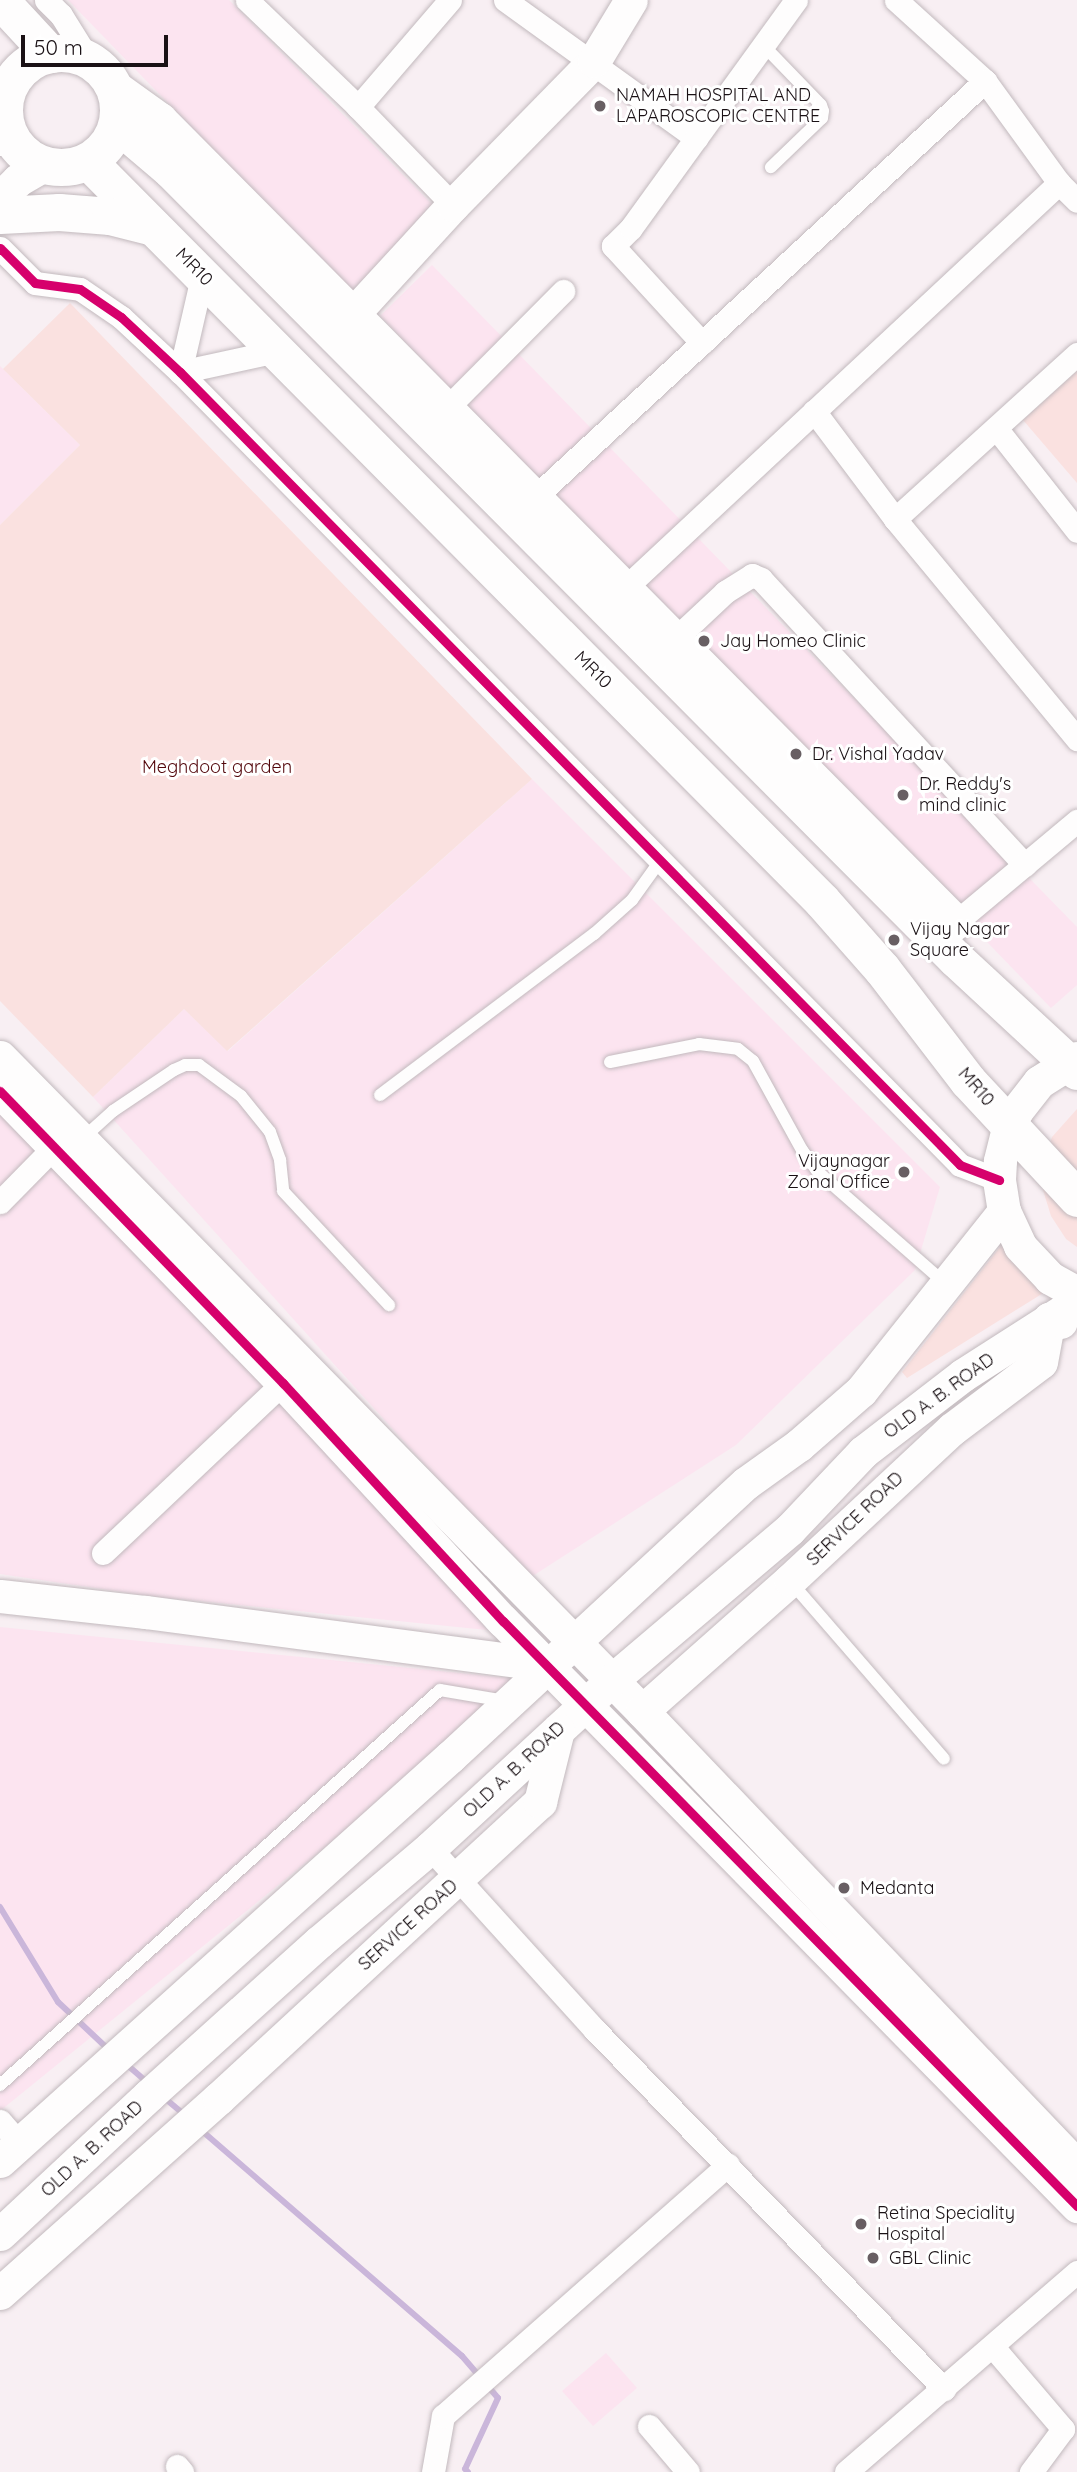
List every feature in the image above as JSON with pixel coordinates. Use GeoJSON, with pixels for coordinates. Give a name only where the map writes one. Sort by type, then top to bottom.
{"type":"FeatureCollection","features":[{"type":"Feature","properties":{"kind":"main road"},"geometry":{"type":"LineString","coordinates":[[0,0],[50,54]]}},
{"type":"Feature","properties":{"kind":"main road"},"geometry":{"type":"LineString","coordinates":[[50,54],[70,54],[89,60],[103,71],[114,86],[119,105],[117,124],[101,152],[88,161],[59,168],[44,165],[28,157],[4,134],[6,77],[34,59],[50,54]]}},
{"type":"Feature","properties":{"kind":"main road"},"geometry":{"type":"LineString","coordinates":[[117,124],[190,190],[946,930],[1074,1063]]}},
{"type":"Feature","properties":{"kind":"main road","name":"MR10"},"geometry":{"type":"LineString","coordinates":[[88,161],[822,901],[883,969],[968,1081],[1077,1198]]}},
{"type":"Feature","properties":{"kind":"main road"},"geometry":{"type":"LineString","coordinates":[[0,215],[59,212],[110,216],[157,229]]}},
{"type":"Feature","properties":{"kind":"street"},"geometry":{"type":"LineString","coordinates":[[46,0],[61,15],[89,60]]}},
{"type":"Feature","properties":{"kind":"street"},"geometry":{"type":"LineString","coordinates":[[247,0],[358,107],[453,205]]}},
{"type":"Feature","properties":{"kind":"street"},"geometry":{"type":"LineString","coordinates":[[358,107],[450,0]]}},
{"type":"Feature","properties":{"kind":"street"},"geometry":{"type":"LineString","coordinates":[[505,0],[594,61],[696,138]]}},
{"type":"Feature","properties":{"kind":"street"},"geometry":{"type":"LineString","coordinates":[[353,314],[453,205],[594,61],[631,0]]}},
{"type":"Feature","properties":{"kind":"street"},"geometry":{"type":"LineString","coordinates":[[702,343],[613,246],[631,228],[796,0]]}},
{"type":"Feature","properties":{"kind":"street"},"geometry":{"type":"LineString","coordinates":[[896,0],[985,81],[1059,183],[1077,201]]}},
{"type":"Feature","properties":{"kind":"street"},"geometry":{"type":"LineString","coordinates":[[535,497],[985,81]]}},
{"type":"Feature","properties":{"kind":"street"},"geometry":{"type":"LineString","coordinates":[[114,86],[160,120],[625,588],[946,930],[1077,821]]}},
{"type":"Feature","properties":{"kind":"street"},"geometry":{"type":"LineString","coordinates":[[0,198],[18,180],[44,165]]}},
{"type":"Feature","properties":{"kind":"street"},"geometry":{"type":"LineString","coordinates":[[625,588],[1059,183]]}},
{"type":"Feature","properties":{"kind":"street"},"geometry":{"type":"LineString","coordinates":[[0,248],[34,283],[80,289],[110,310],[180,372],[960,1164],[1002,1196]]}},
{"type":"Feature","properties":{"kind":"street"},"geometry":{"type":"LineString","coordinates":[[180,372],[202,276]]}},
{"type":"Feature","properties":{"kind":"street"},"geometry":{"type":"LineString","coordinates":[[447,408],[563,291]]}},
{"type":"Feature","properties":{"kind":"street"},"geometry":{"type":"LineString","coordinates":[[180,372],[276,351]]}},
{"type":"Feature","properties":{"kind":"street"},"geometry":{"type":"LineString","coordinates":[[895,519],[1077,354]]}},
{"type":"Feature","properties":{"kind":"street"},"geometry":{"type":"LineString","coordinates":[[814,411],[895,519],[1077,739]]}},
{"type":"Feature","properties":{"kind":"street"},"geometry":{"type":"LineString","coordinates":[[996,428],[1077,531]]}},
{"type":"Feature","properties":{"kind":"street"},"geometry":{"type":"LineString","coordinates":[[675,639],[725,592],[752,575],[761,579],[1025,865]]}},
{"type":"Feature","properties":{"kind":"street"},"geometry":{"type":"LineString","coordinates":[[0,1057],[68,1143],[503,1621],[1077,2206]]}},
{"type":"Feature","properties":{"kind":"street"},"geometry":{"type":"LineString","coordinates":[[1074,1063],[1039,1082],[1009,1124],[1000,1161],[1002,1196],[1020,1246],[1033,1263],[1050,1278],[1077,1293]]}},
{"type":"Feature","properties":{"kind":"street"},"geometry":{"type":"LineString","coordinates":[[0,1091],[68,1143],[575,1642],[1077,2166]]}},
{"type":"Feature","properties":{"kind":"street"},"geometry":{"type":"LineString","coordinates":[[0,1202],[68,1143]]}},
{"type":"Feature","properties":{"kind":"street"},"geometry":{"type":"LineString","coordinates":[[7,2142],[116,2060],[747,1483],[799,1445],[861,1391],[946,1284],[1002,1196]]}},
{"type":"Feature","properties":{"kind":"street","name":"OLD A. B. ROAD"},"geometry":{"type":"LineString","coordinates":[[0,2234],[149,2095],[319,1942],[430,1848],[585,1704],[790,1529],[863,1452],[963,1374],[1063,1322],[1077,1302]]}},
{"type":"Feature","properties":{"kind":"street","name":"SERVICE ROAD"},"geometry":{"type":"LineString","coordinates":[[642,1710],[790,1580],[952,1429],[1041,1362],[1063,1322]]}},
{"type":"Feature","properties":{"kind":"street"},"geometry":{"type":"LineString","coordinates":[[103,1553],[283,1382]]}},
{"type":"Feature","properties":{"kind":"street"},"geometry":{"type":"LineString","coordinates":[[0,1596],[146,1612],[548,1665]]}},
{"type":"Feature","properties":{"kind":"street","name":"SERVICE ROAD"},"geometry":{"type":"LineString","coordinates":[[0,2293],[224,2094],[540,1802],[558,1730]]}},
{"type":"Feature","properties":{"kind":"street"},"geometry":{"type":"LineString","coordinates":[[430,1848],[595,2030],[944,2389]]}},
{"type":"Feature","properties":{"kind":"street"},"geometry":{"type":"LineString","coordinates":[[185,2063],[224,2094]]}},
{"type":"Feature","properties":{"kind":"street"},"geometry":{"type":"LineString","coordinates":[[433,2472],[443,2416],[728,2165]]}},
{"type":"Feature","properties":{"kind":"street"},"geometry":{"type":"LineString","coordinates":[[846,2472],[1077,2272]]}},
{"type":"Feature","properties":{"kind":"street"},"geometry":{"type":"LineString","coordinates":[[993,2347],[1063,2429],[1031,2472]]}},
{"type":"Feature","properties":{"kind":"street"},"geometry":{"type":"LineString","coordinates":[[649,2426],[688,2472]]}},
{"type":"Feature","properties":{"kind":"lane"},"geometry":{"type":"LineString","coordinates":[[763,45],[821,105],[823,111],[822,118],[771,167]]}},
{"type":"Feature","properties":{"kind":"lane"},"geometry":{"type":"LineString","coordinates":[[380,1096],[594,934],[632,900],[660,861]]}},
{"type":"Feature","properties":{"kind":"lane"},"geometry":{"type":"LineString","coordinates":[[610,1062],[699,1044],[738,1049],[753,1060],[802,1150],[818,1171],[946,1284]]}},
{"type":"Feature","properties":{"kind":"lane"},"geometry":{"type":"LineString","coordinates":[[68,1143],[174,1070],[185,1065],[199,1065],[241,1096],[270,1132],[279,1160],[283,1191],[389,1305]]}},
{"type":"Feature","properties":{"kind":"lane"},"geometry":{"type":"LineString","coordinates":[[790,1580],[944,1759]]}},
{"type":"Feature","properties":{"kind":"lane"},"geometry":{"type":"LineString","coordinates":[[0,2085],[440,1690],[509,1701]]}},
{"type":"Feature","properties":{"kind":"shaded area"},"geometry":{"type":"Polygon","coordinates":[[[68,0],[229,0],[438,210],[357,298],[68,0]]]}},
{"type":"Feature","properties":{"kind":"shaded area"},"geometry":{"type":"Polygon","coordinates":[[[432,265],[1077,927],[1077,985],[1051,1008],[380,316],[432,265]]]}},
{"type":"Feature","properties":{"kind":"shaded area"},"geometry":{"type":"Polygon","coordinates":[[[0,366],[80,445],[0,525],[0,366]]]}},
{"type":"Feature","properties":{"kind":"shaded area"},"geometry":{"type":"Polygon","coordinates":[[[532,779],[940,1187],[915,1270],[736,1445],[528,1579],[93,1097],[184,1009],[228,1051],[532,779]]]}},
{"type":"Feature","properties":{"kind":"shaded area"},"geometry":{"type":"Polygon","coordinates":[[[0,1107],[497,1631],[149,1596],[0,1574],[0,1107]]]}},
{"type":"Feature","properties":{"kind":"shaded area"},"geometry":{"type":"Polygon","coordinates":[[[0,1627],[531,1680],[0,2111],[0,1627]]]}},
{"type":"Feature","properties":{"kind":"shaded area"},"geometry":{"type":"Polygon","coordinates":[[[606,2353],[637,2388],[593,2426],[562,2391],[606,2353]]]}},
{"type":"Feature","properties":{"kind":"green space","name":"Meghdoot garden"},"geometry":{"type":"Polygon","coordinates":[[[70,303],[532,779],[227,1051],[184,1009],[93,1097],[0,1001],[0,525],[80,445],[3,369],[70,303]]]}},
{"type":"Feature","properties":{"kind":"green space"},"geometry":{"type":"Polygon","coordinates":[[[1077,371],[1077,483],[1023,420],[1077,371]]]}},
{"type":"Feature","properties":{"kind":"green space"},"geometry":{"type":"Polygon","coordinates":[[[1077,1109],[1077,1247],[1066,1239],[1051,1216],[1043,1190],[1043,1164],[1052,1137],[1077,1109]]]}},
{"type":"Feature","properties":{"kind":"green space"},"geometry":{"type":"Polygon","coordinates":[[[1003,1243],[1020,1270],[1045,1292],[907,1378],[902,1372],[1003,1243]]]}},
{"type":"Feature","properties":{"kind":"waterway"},"geometry":{"type":"LineString","coordinates":[[0,1907],[58,2002],[108,2049]]}},
{"type":"Feature","properties":{"kind":"waterway"},"geometry":{"type":"LineString","coordinates":[[125,2063],[148,2083]]}},
{"type":"Feature","properties":{"kind":"waterway"},"geometry":{"type":"LineString","coordinates":[[161,2095],[185,2115]]}},
{"type":"Feature","properties":{"kind":"waterway"},"geometry":{"type":"LineString","coordinates":[[201,2130],[462,2356],[498,2398],[465,2469],[468,2472]]}},
{"type":"Feature","properties":{"kind":"cycle path"},"geometry":{"type":"LineString","coordinates":[[0,248],[35,283],[80,289],[121,317],[180,372],[960,1165],[999,1180]]}},
{"type":"Feature","properties":{"kind":"cycle path"},"geometry":{"type":"LineString","coordinates":[[0,1091],[283,1383],[503,1621],[1077,2206]]}},
{"type":"Feature","properties":{"kind":"place","name":"NAMAH HOSPITAL AND LAPAROSCOPIC CENTRE"},"geometry":{"type":"Point","coordinates":[600,106]}},
{"type":"Feature","properties":{"kind":"place","name":"Jay Homeo Clinic"},"geometry":{"type":"Point","coordinates":[704,641]}},
{"type":"Feature","properties":{"kind":"place","name":"Dr. Vishal Yadav"},"geometry":{"type":"Point","coordinates":[796,754]}},
{"type":"Feature","properties":{"kind":"place","name":"Dr. Reddy's mind clinic"},"geometry":{"type":"Point","coordinates":[903,795]}},
{"type":"Feature","properties":{"kind":"place","name":"Vijay Nagar Square"},"geometry":{"type":"Point","coordinates":[894,940]}},
{"type":"Feature","properties":{"kind":"place","name":"Vijaynagar Zonal Office"},"geometry":{"type":"Point","coordinates":[904,1172]}},
{"type":"Feature","properties":{"kind":"place","name":"Medanta"},"geometry":{"type":"Point","coordinates":[844,1888]}},
{"type":"Feature","properties":{"kind":"place","name":"Retina Speciality Hospital"},"geometry":{"type":"Point","coordinates":[861,2224]}},
{"type":"Feature","properties":{"kind":"place","name":"GBL Clinic"},"geometry":{"type":"Point","coordinates":[873,2258]}}]}
